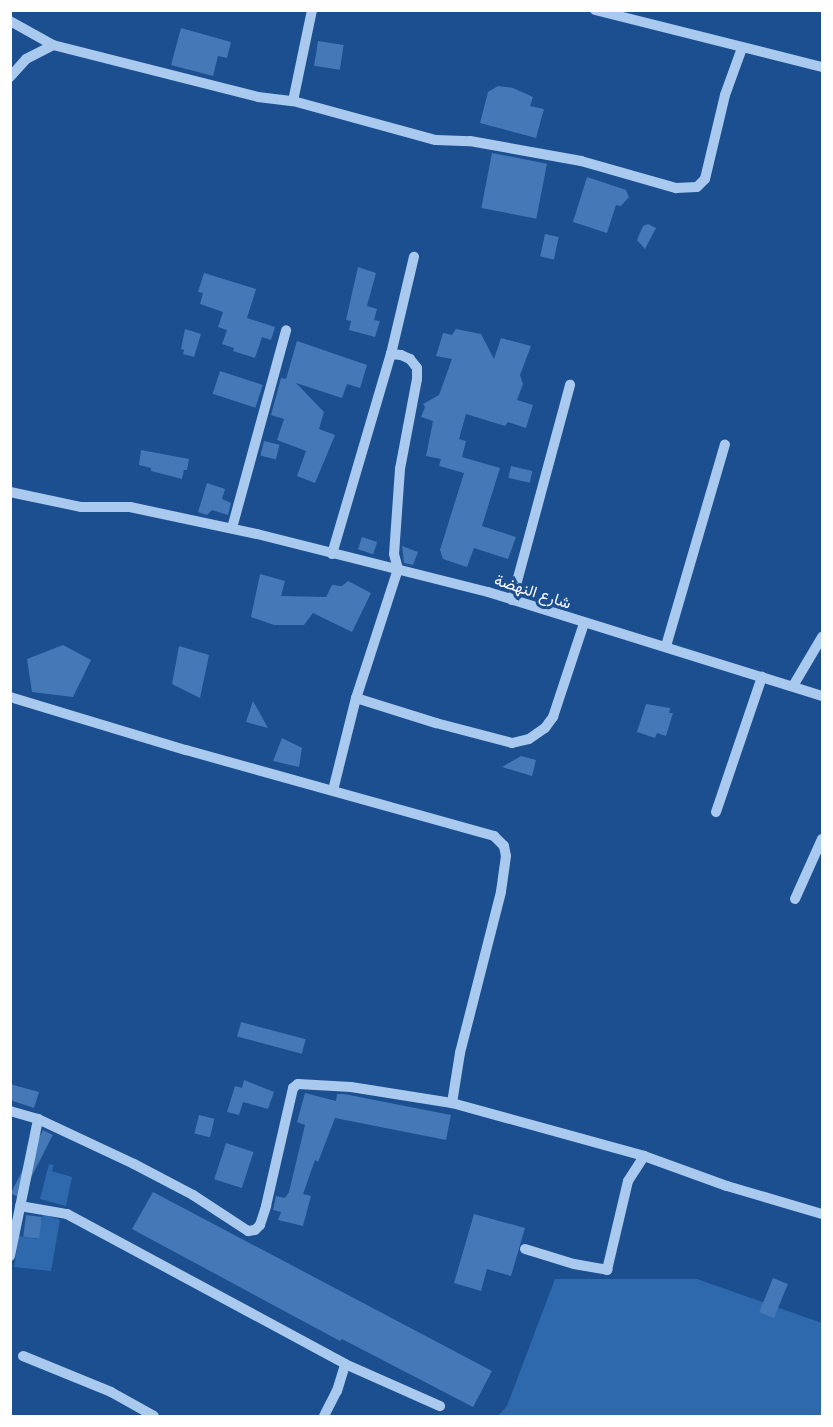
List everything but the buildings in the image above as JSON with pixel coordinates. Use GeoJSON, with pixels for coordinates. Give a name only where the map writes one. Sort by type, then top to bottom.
{"type":"FeatureCollection","features":[{"type":"Feature","properties":{"kind":"street"},"geometry":{"type":"LineString","coordinates":[[293,101],[312,10]]}},
{"type":"Feature","properties":{"kind":"street"},"geometry":{"type":"LineString","coordinates":[[595,10],[822,67]]}},
{"type":"Feature","properties":{"kind":"street"},"geometry":{"type":"LineString","coordinates":[[10,21],[53,45],[258,97],[293,101],[436,140],[481,143],[581,161],[676,188],[697,187],[705,179],[725,95],[742,48]]}},
{"type":"Feature","properties":{"kind":"street"},"geometry":{"type":"LineString","coordinates":[[10,77],[26,58],[53,45]]}},
{"type":"Feature","properties":{"kind":"street"},"geometry":{"type":"LineString","coordinates":[[332,554],[391,354],[414,257]]}},
{"type":"Feature","properties":{"kind":"street"},"geometry":{"type":"LineString","coordinates":[[232,528],[286,330]]}},
{"type":"Feature","properties":{"kind":"street"},"geometry":{"type":"LineString","coordinates":[[333,790],[356,698],[398,569],[394,554],[400,469],[417,379],[417,368],[410,359],[391,354]]}},
{"type":"Feature","properties":{"kind":"street"},"geometry":{"type":"LineString","coordinates":[[512,600],[570,386]]}},
{"type":"Feature","properties":{"kind":"street"},"geometry":{"type":"LineString","coordinates":[[666,646],[725,444]]}},
{"type":"Feature","properties":{"kind":"street","name":"شارع النهضة"},"geometry":{"type":"LineString","coordinates":[[10,492],[81,507],[130,507],[232,528],[398,569],[666,646],[822,696]]}},
{"type":"Feature","properties":{"kind":"street"},"geometry":{"type":"LineString","coordinates":[[356,698],[436,723],[512,743],[529,739],[545,728],[553,717],[584,623]]}},
{"type":"Feature","properties":{"kind":"street"},"geometry":{"type":"LineString","coordinates":[[793,686],[822,637]]}},
{"type":"Feature","properties":{"kind":"street"},"geometry":{"type":"LineString","coordinates":[[716,812],[762,677]]}},
{"type":"Feature","properties":{"kind":"street"},"geometry":{"type":"LineString","coordinates":[[10,697],[186,750],[483,832],[500,840],[506,856],[501,891],[460,1053],[452,1103]]}},
{"type":"Feature","properties":{"kind":"street"},"geometry":{"type":"LineString","coordinates":[[795,899],[822,839]]}},
{"type":"Feature","properties":{"kind":"street"},"geometry":{"type":"LineString","coordinates":[[10,1111],[38,1119],[193,1195],[248,1230],[255,1230],[263,1216],[293,1088],[298,1083],[351,1088],[452,1103],[644,1156],[727,1186],[822,1214]]}},
{"type":"Feature","properties":{"kind":"street"},"geometry":{"type":"LineString","coordinates":[[10,1256],[38,1119]]}},
{"type":"Feature","properties":{"kind":"street"},"geometry":{"type":"LineString","coordinates":[[525,1249],[574,1264],[608,1270],[628,1181],[644,1156]]}},
{"type":"Feature","properties":{"kind":"street"},"geometry":{"type":"LineString","coordinates":[[20,1206],[67,1214],[345,1364],[440,1406]]}},
{"type":"Feature","properties":{"kind":"street"},"geometry":{"type":"LineString","coordinates":[[23,1356],[111,1392],[154,1416]]}},
{"type":"Feature","properties":{"kind":"street"},"geometry":{"type":"LineString","coordinates":[[324,1416],[337,1391],[345,1364]]}},
{"type":"Feature","properties":{"kind":"shaded area"},"geometry":{"type":"Polygon","coordinates":[[[49,1164],[54,1165],[52,1171],[72,1177],[66,1206],[40,1199],[49,1164]]]}},
{"type":"Feature","properties":{"kind":"shaded area"},"geometry":{"type":"Polygon","coordinates":[[[43,1214],[60,1220],[51,1271],[14,1267],[19,1236],[38,1239],[43,1214]]]}},
{"type":"Feature","properties":{"kind":"shaded area"},"geometry":{"type":"Polygon","coordinates":[[[555,1279],[697,1279],[822,1323],[822,1416],[498,1416],[507,1406],[555,1279]]]}}]}
